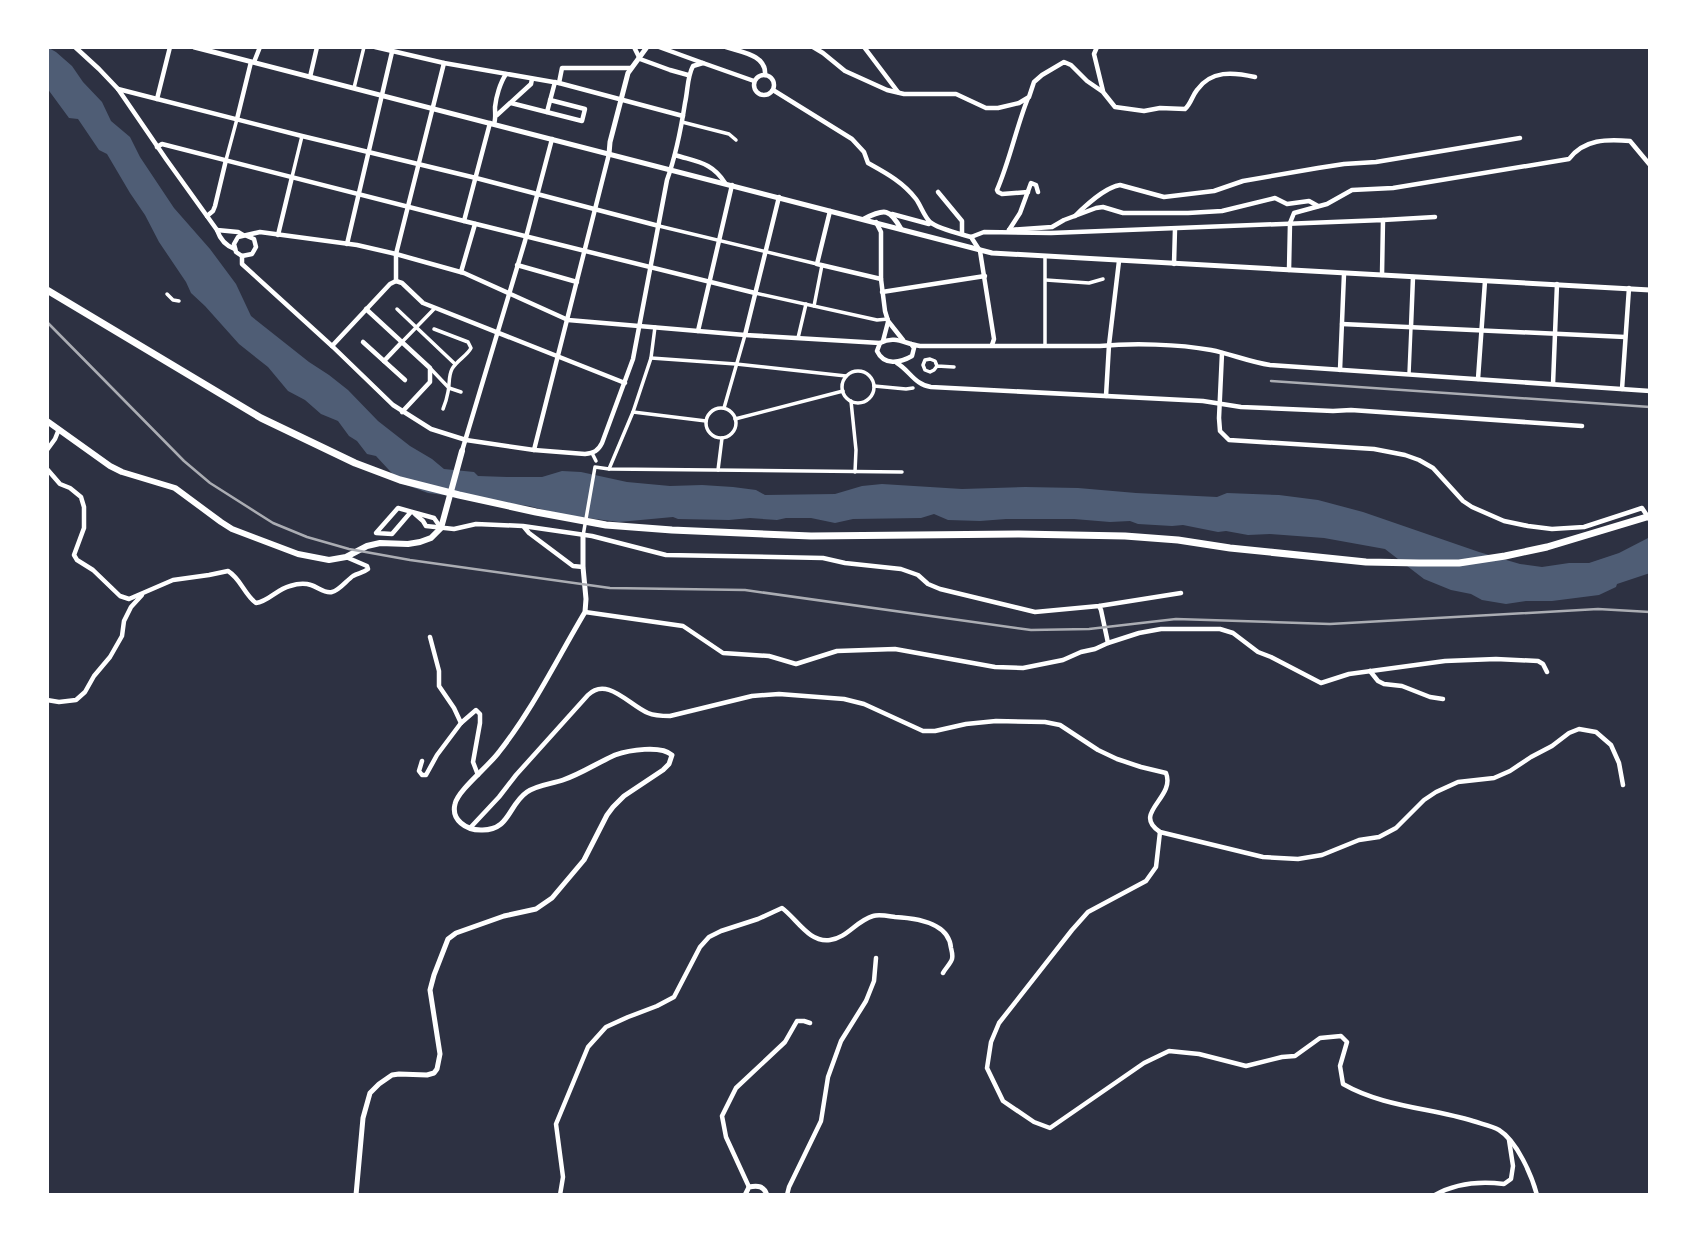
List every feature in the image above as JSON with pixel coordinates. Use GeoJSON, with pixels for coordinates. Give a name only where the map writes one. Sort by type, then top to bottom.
{"type":"FeatureCollection","features":[{"type":"Feature","properties":{"kind":"main road"},"geometry":{"type":"LineString","coordinates":[[47,290],[261,418],[355,463],[400,480],[459,495],[606,525],[811,536],[1125,536],[1366,562],[1459,563],[1547,547],[1650,518]]}},
{"type":"Feature","properties":{"kind":"main road"},"geometry":{"type":"LineString","coordinates":[[47,421],[110,466],[175,488],[232,529],[298,554],[328,560],[380,543],[420,542],[431,538],[441,528],[463,451]]}},
{"type":"Feature","properties":{"kind":"street"},"geometry":{"type":"LineString","coordinates":[[75,47],[118,89],[219,236],[228,247],[236,249]]}},
{"type":"Feature","properties":{"kind":"street"},"geometry":{"type":"LineString","coordinates":[[157,99],[170,47]]}},
{"type":"Feature","properties":{"kind":"street"},"geometry":{"type":"LineString","coordinates":[[194,47],[981,251],[1650,290]]}},
{"type":"Feature","properties":{"kind":"street"},"geometry":{"type":"LineString","coordinates":[[206,216],[215,206],[252,62],[260,47]]}},
{"type":"Feature","properties":{"kind":"street"},"geometry":{"type":"LineString","coordinates":[[310,77],[317,47]]}},
{"type":"Feature","properties":{"kind":"street"},"geometry":{"type":"LineString","coordinates":[[354,88],[364,47]]}},
{"type":"Feature","properties":{"kind":"street"},"geometry":{"type":"LineString","coordinates":[[375,47],[444,63],[557,82],[683,118],[729,134],[736,140]]}},
{"type":"Feature","properties":{"kind":"street"},"geometry":{"type":"LineString","coordinates":[[634,47],[639,59],[688,75]]}},
{"type":"Feature","properties":{"kind":"street"},"geometry":{"type":"LineString","coordinates":[[534,450],[578,282],[621,100],[631,68],[648,47]]}},
{"type":"Feature","properties":{"kind":"street"},"geometry":{"type":"LineString","coordinates":[[659,47],[754,81]]}},
{"type":"Feature","properties":{"kind":"street"},"geometry":{"type":"LineString","coordinates":[[726,47],[759,59],[766,68],[765,75]]}},
{"type":"Feature","properties":{"kind":"street"},"geometry":{"type":"LineString","coordinates":[[813,47],[845,71],[899,93],[956,94],[986,108],[1019,103],[1029,97]]}},
{"type":"Feature","properties":{"kind":"street"},"geometry":{"type":"LineString","coordinates":[[864,47],[899,93]]}},
{"type":"Feature","properties":{"kind":"street"},"geometry":{"type":"LineString","coordinates":[[1097,47],[1094,54],[1103,92]]}},
{"type":"Feature","properties":{"kind":"street"},"geometry":{"type":"LineString","coordinates":[[347,244],[392,52]]}},
{"type":"Feature","properties":{"kind":"street"},"geometry":{"type":"LineString","coordinates":[[1028,192],[1002,194],[997,190],[1034,82],[1064,62],[1103,92],[1115,107],[1144,111],[1160,108],[1185,109],[1206,78],[1236,73],[1255,77]]}},
{"type":"Feature","properties":{"kind":"street"},"geometry":{"type":"LineString","coordinates":[[396,281],[396,254],[444,63]]}},
{"type":"Feature","properties":{"kind":"street"},"geometry":{"type":"LineString","coordinates":[[242,256],[242,264],[402,412],[431,429],[466,440],[534,450],[592,453],[602,443],[633,359],[683,118],[689,85],[688,75],[693,66],[703,63]]}},
{"type":"Feature","properties":{"kind":"street"},"geometry":{"type":"LineString","coordinates":[[547,112],[562,68],[631,68]]}},
{"type":"Feature","properties":{"kind":"street"},"geometry":{"type":"LineString","coordinates":[[497,115],[495,109],[506,74]]}},
{"type":"Feature","properties":{"kind":"street"},"geometry":{"type":"LineString","coordinates":[[765,75],[773,79],[775,86],[767,95],[759,94],[754,88],[754,81],[765,75]]}},
{"type":"Feature","properties":{"kind":"street"},"geometry":{"type":"LineString","coordinates":[[464,221],[492,124],[497,115],[531,84],[532,78]]}},
{"type":"Feature","properties":{"kind":"street"},"geometry":{"type":"LineString","coordinates":[[118,89],[718,241],[881,279]]}},
{"type":"Feature","properties":{"kind":"street"},"geometry":{"type":"LineString","coordinates":[[773,90],[852,139],[864,152],[868,163],[895,178],[906,188],[918,201],[928,221],[934,225]]}},
{"type":"Feature","properties":{"kind":"street"},"geometry":{"type":"LineString","coordinates":[[511,103],[582,121],[585,109],[551,100]]}},
{"type":"Feature","properties":{"kind":"street"},"geometry":{"type":"LineString","coordinates":[[278,234],[302,136]]}},
{"type":"Feature","properties":{"kind":"street"},"geometry":{"type":"LineString","coordinates":[[1075,216],[1114,186],[1120,185],[1164,197],[1214,191],[1243,181],[1344,164],[1376,162],[1520,138]]}},
{"type":"Feature","properties":{"kind":"street"},"geometry":{"type":"LineString","coordinates":[[463,451],[552,139]]}},
{"type":"Feature","properties":{"kind":"street"},"geometry":{"type":"LineString","coordinates":[[1289,270],[1290,223],[1294,213],[1318,206],[1352,190],[1393,188],[1569,159],[1587,144],[1609,139],[1630,141],[1650,165]]}},
{"type":"Feature","properties":{"kind":"street"},"geometry":{"type":"LineString","coordinates":[[158,147],[162,144],[755,293],[877,320],[888,320]]}},
{"type":"Feature","properties":{"kind":"street"},"geometry":{"type":"LineString","coordinates":[[675,155],[709,165],[724,183]]}},
{"type":"Feature","properties":{"kind":"street"},"geometry":{"type":"LineString","coordinates":[[1008,231],[1020,214],[1031,183],[1035,183],[1038,192]]}},
{"type":"Feature","properties":{"kind":"street"},"geometry":{"type":"LineString","coordinates":[[698,331],[732,185]]}},
{"type":"Feature","properties":{"kind":"street"},"geometry":{"type":"LineString","coordinates":[[938,192],[962,221],[962,234]]}},
{"type":"Feature","properties":{"kind":"street"},"geometry":{"type":"LineString","coordinates":[[724,408],[779,197]]}},
{"type":"Feature","properties":{"kind":"street"},"geometry":{"type":"LineString","coordinates":[[971,237],[984,232],[1052,227],[1064,220],[1103,207],[1122,213],[1188,213],[1222,211],[1275,198],[1287,204],[1309,201],[1318,206]]}},
{"type":"Feature","properties":{"kind":"street"},"geometry":{"type":"LineString","coordinates":[[814,306],[830,210]]}},
{"type":"Feature","properties":{"kind":"street"},"geometry":{"type":"LineString","coordinates":[[864,219],[878,212],[887,212],[971,237],[981,251],[994,339],[992,345]]}},
{"type":"Feature","properties":{"kind":"street"},"geometry":{"type":"LineString","coordinates":[[878,212],[875,217],[881,232],[882,292],[888,320],[903,340],[912,346],[1109,345],[1196,348],[1270,365],[1650,391]]}},
{"type":"Feature","properties":{"kind":"street"},"geometry":{"type":"LineString","coordinates":[[892,214],[901,229]]}},
{"type":"Feature","properties":{"kind":"street"},"geometry":{"type":"LineString","coordinates":[[1008,231],[1051,233],[1175,229],[1435,217]]}},
{"type":"Feature","properties":{"kind":"street"},"geometry":{"type":"LineString","coordinates":[[1382,275],[1383,220]]}},
{"type":"Feature","properties":{"kind":"street"},"geometry":{"type":"LineString","coordinates":[[461,272],[475,224]]}},
{"type":"Feature","properties":{"kind":"street"},"geometry":{"type":"LineString","coordinates":[[1174,264],[1175,229]]}},
{"type":"Feature","properties":{"kind":"street"},"geometry":{"type":"LineString","coordinates":[[217,230],[238,232],[246,235],[254,239],[256,247],[252,254],[242,256],[236,252],[234,244],[239,237],[246,235],[260,232],[396,254],[461,272],[568,320],[870,344],[890,339],[903,340]]}},
{"type":"Feature","properties":{"kind":"street"},"geometry":{"type":"LineString","coordinates":[[1045,256],[1045,345]]}},
{"type":"Feature","properties":{"kind":"street"},"geometry":{"type":"LineString","coordinates":[[1106,396],[1114,276],[1119,261]]}},
{"type":"Feature","properties":{"kind":"street"},"geometry":{"type":"LineString","coordinates":[[517,265],[578,282]]}},
{"type":"Feature","properties":{"kind":"street"},"geometry":{"type":"LineString","coordinates":[[1340,370],[1344,274]]}},
{"type":"Feature","properties":{"kind":"street"},"geometry":{"type":"LineString","coordinates":[[882,292],[985,276]]}},
{"type":"Feature","properties":{"kind":"street"},"geometry":{"type":"LineString","coordinates":[[1409,375],[1413,277]]}},
{"type":"Feature","properties":{"kind":"street"},"geometry":{"type":"LineString","coordinates":[[1045,280],[1089,283],[1103,279]]}},
{"type":"Feature","properties":{"kind":"street"},"geometry":{"type":"LineString","coordinates":[[396,281],[424,303],[435,308],[625,383]]}},
{"type":"Feature","properties":{"kind":"street"},"geometry":{"type":"LineString","coordinates":[[332,346],[390,284],[396,281]]}},
{"type":"Feature","properties":{"kind":"street"},"geometry":{"type":"LineString","coordinates":[[1478,379],[1485,281]]}},
{"type":"Feature","properties":{"kind":"street"},"geometry":{"type":"LineString","coordinates":[[1553,384],[1557,284]]}},
{"type":"Feature","properties":{"kind":"street"},"geometry":{"type":"LineString","coordinates":[[1622,389],[1629,288]]}},
{"type":"Feature","properties":{"kind":"street"},"geometry":{"type":"LineString","coordinates":[[167,294],[173,300],[179,301]]}},
{"type":"Feature","properties":{"kind":"street"},"geometry":{"type":"LineString","coordinates":[[798,338],[806,304]]}},
{"type":"Feature","properties":{"kind":"street"},"geometry":{"type":"LineString","coordinates":[[384,361],[435,308]]}},
{"type":"Feature","properties":{"kind":"street"},"geometry":{"type":"LineString","coordinates":[[366,309],[449,388],[461,392]]}},
{"type":"Feature","properties":{"kind":"street"},"geometry":{"type":"LineString","coordinates":[[397,309],[455,364]]}},
{"type":"Feature","properties":{"kind":"street"},"geometry":{"type":"LineString","coordinates":[[877,351],[888,320]]}},
{"type":"Feature","properties":{"kind":"street"},"geometry":{"type":"LineString","coordinates":[[1342,324],[1625,337]]}},
{"type":"Feature","properties":{"kind":"street"},"geometry":{"type":"LineString","coordinates":[[609,469],[633,412],[651,358],[655,327]]}},
{"type":"Feature","properties":{"kind":"street"},"geometry":{"type":"LineString","coordinates":[[433,328],[470,344],[471,348],[451,371],[443,409]]}},
{"type":"Feature","properties":{"kind":"street"},"geometry":{"type":"LineString","coordinates":[[363,342],[405,380]]}},
{"type":"Feature","properties":{"kind":"street"},"geometry":{"type":"LineString","coordinates":[[870,344],[885,360],[896,362],[912,356]]}},
{"type":"Feature","properties":{"kind":"street"},"geometry":{"type":"LineString","coordinates":[[911,374],[912,346]]}},
{"type":"Feature","properties":{"kind":"street"},"geometry":{"type":"LineString","coordinates":[[920,346],[924,354]]}},
{"type":"Feature","properties":{"kind":"street"},"geometry":{"type":"LineString","coordinates":[[1222,353],[1220,431],[1229,440],[1374,449],[1405,455],[1433,468],[1463,501],[1472,507],[1504,521],[1528,526],[1570,529],[1642,508],[1650,518]]}},
{"type":"Feature","properties":{"kind":"street"},"geometry":{"type":"LineString","coordinates":[[651,358],[846,376]]}},
{"type":"Feature","properties":{"kind":"street"},"geometry":{"type":"LineString","coordinates":[[896,362],[918,383],[931,387],[1203,401],[1241,407],[1351,410],[1582,426]]}},
{"type":"Feature","properties":{"kind":"street"},"geometry":{"type":"LineString","coordinates":[[937,366],[954,367]]}},
{"type":"Feature","properties":{"kind":"street"},"geometry":{"type":"LineString","coordinates":[[402,412],[430,382],[430,368]]}},
{"type":"Feature","properties":{"kind":"street"},"geometry":{"type":"LineString","coordinates":[[855,371],[866,373],[873,381],[872,395],[865,401],[851,401],[843,391],[846,376],[855,371]]}},
{"type":"Feature","properties":{"kind":"street"},"geometry":{"type":"LineString","coordinates":[[874,386],[913,388]]}},
{"type":"Feature","properties":{"kind":"street"},"geometry":{"type":"LineString","coordinates":[[735,419],[843,391]]}},
{"type":"Feature","properties":{"kind":"street"},"geometry":{"type":"LineString","coordinates":[[851,401],[856,450],[855,472]]}},
{"type":"Feature","properties":{"kind":"street"},"geometry":{"type":"LineString","coordinates":[[719,408],[731,412],[735,419],[733,431],[722,438],[712,435],[706,426],[710,412],[719,408]]}},
{"type":"Feature","properties":{"kind":"street"},"geometry":{"type":"LineString","coordinates":[[633,412],[706,421]]}},
{"type":"Feature","properties":{"kind":"street"},"geometry":{"type":"LineString","coordinates":[[47,450],[59,429]]}},
{"type":"Feature","properties":{"kind":"street"},"geometry":{"type":"LineString","coordinates":[[718,470],[722,438]]}},
{"type":"Feature","properties":{"kind":"street"},"geometry":{"type":"LineString","coordinates":[[592,453],[596,461]]}},
{"type":"Feature","properties":{"kind":"street"},"geometry":{"type":"LineString","coordinates":[[356,1195],[363,1118],[370,1093],[392,1075],[427,1075],[437,1069],[440,1054],[430,990],[433,975],[448,939],[456,933],[505,916],[536,909],[552,898],[584,860],[613,807],[669,764],[671,755],[668,751],[657,748],[616,755],[562,780],[525,793],[505,821],[488,829],[470,828],[461,824],[454,807],[461,791],[498,754],[519,725],[585,612],[584,533],[594,467],[902,472]]}},
{"type":"Feature","properties":{"kind":"street"},"geometry":{"type":"LineString","coordinates":[[47,469],[60,484],[71,488],[81,497],[85,528],[74,555],[77,560],[93,569],[120,596],[129,599],[173,580],[228,571],[256,603],[289,586],[301,584],[312,585],[328,593],[334,592],[352,577],[368,569],[350,555]]}},
{"type":"Feature","properties":{"kind":"street"},"geometry":{"type":"LineString","coordinates":[[413,513],[393,534],[376,533],[398,508],[434,518],[441,528]]}},
{"type":"Feature","properties":{"kind":"street"},"geometry":{"type":"LineString","coordinates":[[413,513],[426,526],[523,526],[584,533],[666,555],[823,558],[901,569],[918,575],[940,590],[1035,612],[1099,606],[1181,593]]}},
{"type":"Feature","properties":{"kind":"street"},"geometry":{"type":"LineString","coordinates":[[523,526],[573,566],[583,567]]}},
{"type":"Feature","properties":{"kind":"street"},"geometry":{"type":"LineString","coordinates":[[47,700],[76,700],[85,692],[122,636],[124,621],[131,607],[143,594]]}},
{"type":"Feature","properties":{"kind":"street"},"geometry":{"type":"LineString","coordinates":[[1099,606],[1108,643]]}},
{"type":"Feature","properties":{"kind":"street"},"geometry":{"type":"LineString","coordinates":[[585,612],[683,626],[723,653],[769,656],[796,664],[837,652],[895,649],[995,667],[1023,668],[1062,660],[1139,633],[1161,629],[1220,629],[1233,633],[1258,652],[1321,684],[1349,674],[1445,661],[1538,661],[1544,664],[1547,672]]}},
{"type":"Feature","properties":{"kind":"street"},"geometry":{"type":"LineString","coordinates":[[430,637],[439,671],[439,686],[461,723]]}},
{"type":"Feature","properties":{"kind":"street"},"geometry":{"type":"LineString","coordinates":[[1370,671],[1384,684],[1402,686],[1443,699]]}},
{"type":"Feature","properties":{"kind":"street"},"geometry":{"type":"LineString","coordinates":[[470,828],[593,689],[602,688],[658,716],[670,716],[752,696],[779,694],[845,699],[923,731],[996,721],[1060,725],[1117,759],[1166,773],[1169,780],[1167,789],[1151,811],[1152,827],[1160,832],[1271,858],[1298,859],[1322,855],[1359,840],[1379,837],[1396,828],[1436,792],[1458,782],[1494,778],[1510,771],[1579,729],[1596,732],[1611,745],[1619,763],[1623,785]]}},
{"type":"Feature","properties":{"kind":"street"},"geometry":{"type":"LineString","coordinates":[[422,761],[419,771],[426,775],[436,755],[461,723],[477,710],[480,723],[473,761],[478,776]]}},
{"type":"Feature","properties":{"kind":"street"},"geometry":{"type":"LineString","coordinates":[[1160,832],[1156,867],[1146,881],[1088,912],[999,1023],[991,1042],[987,1068],[1003,1101],[1034,1122],[1050,1128],[1144,1063],[1169,1051],[1199,1054],[1246,1066],[1295,1056],[1320,1038],[1341,1036],[1347,1042],[1340,1066],[1343,1084],[1356,1092],[1398,1104],[1452,1114],[1501,1131],[1526,1166],[1537,1195]]}},
{"type":"Feature","properties":{"kind":"street"},"geometry":{"type":"LineString","coordinates":[[560,1195],[563,1177],[556,1124],[588,1047],[606,1027],[674,997],[700,947],[709,937],[782,908],[816,939],[830,940],[845,935],[856,924],[874,915],[919,918],[942,930],[950,940],[952,959],[943,973]]}},
{"type":"Feature","properties":{"kind":"street"},"geometry":{"type":"LineString","coordinates":[[787,1195],[821,1121],[828,1077],[841,1041],[866,1001],[874,981],[876,958]]}},
{"type":"Feature","properties":{"kind":"street"},"geometry":{"type":"LineString","coordinates":[[745,1195],[749,1186],[726,1136],[722,1116],[736,1088],[785,1042],[797,1021],[810,1023]]}},
{"type":"Feature","properties":{"kind":"street"},"geometry":{"type":"LineString","coordinates":[[1434,1195],[1444,1189],[1471,1182],[1504,1184],[1511,1180],[1513,1166],[1509,1140]]}},
{"type":"Feature","properties":{"kind":"street"},"geometry":{"type":"LineString","coordinates":[[749,1186],[761,1186],[767,1195]]}},
{"type":"Feature","properties":{"kind":"water"},"geometry":{"type":"Polygon","coordinates":[[[47,47],[72,66],[102,102],[111,121],[130,137],[174,208],[236,284],[251,316],[348,390],[378,421],[444,469],[474,472],[478,476],[507,477],[542,477],[562,471],[581,472],[627,482],[733,487],[756,490],[765,495],[835,494],[862,486],[882,484],[962,489],[1078,488],[1217,497],[1227,493],[1279,495],[1318,500],[1363,512],[1479,552],[1520,564],[1542,567],[1589,563],[1619,553],[1650,537],[1650,573],[1617,584],[1599,595],[1506,604],[1482,600],[1424,579],[1385,549],[1324,538],[1248,535],[1183,525],[1138,524],[1130,521],[948,520],[934,514],[921,518],[853,519],[835,523],[811,518],[729,520],[673,517],[619,522],[564,515],[529,506],[428,493],[401,483],[376,456],[367,454],[338,421],[321,414],[305,400],[288,391],[268,367],[239,344],[191,293],[107,154],[99,150],[78,119],[69,118],[47,88],[47,47]]]}},
{"type":"Feature","properties":{"kind":"railway"},"geometry":{"type":"LineString","coordinates":[[47,322],[184,461],[210,483],[273,523],[307,537],[349,549],[610,588],[745,590],[1031,630],[1089,629],[1176,619],[1330,624],[1598,609],[1650,612]]}},
{"type":"Feature","properties":{"kind":"railway"},"geometry":{"type":"LineString","coordinates":[[1271,381],[1650,407]]}}]}
